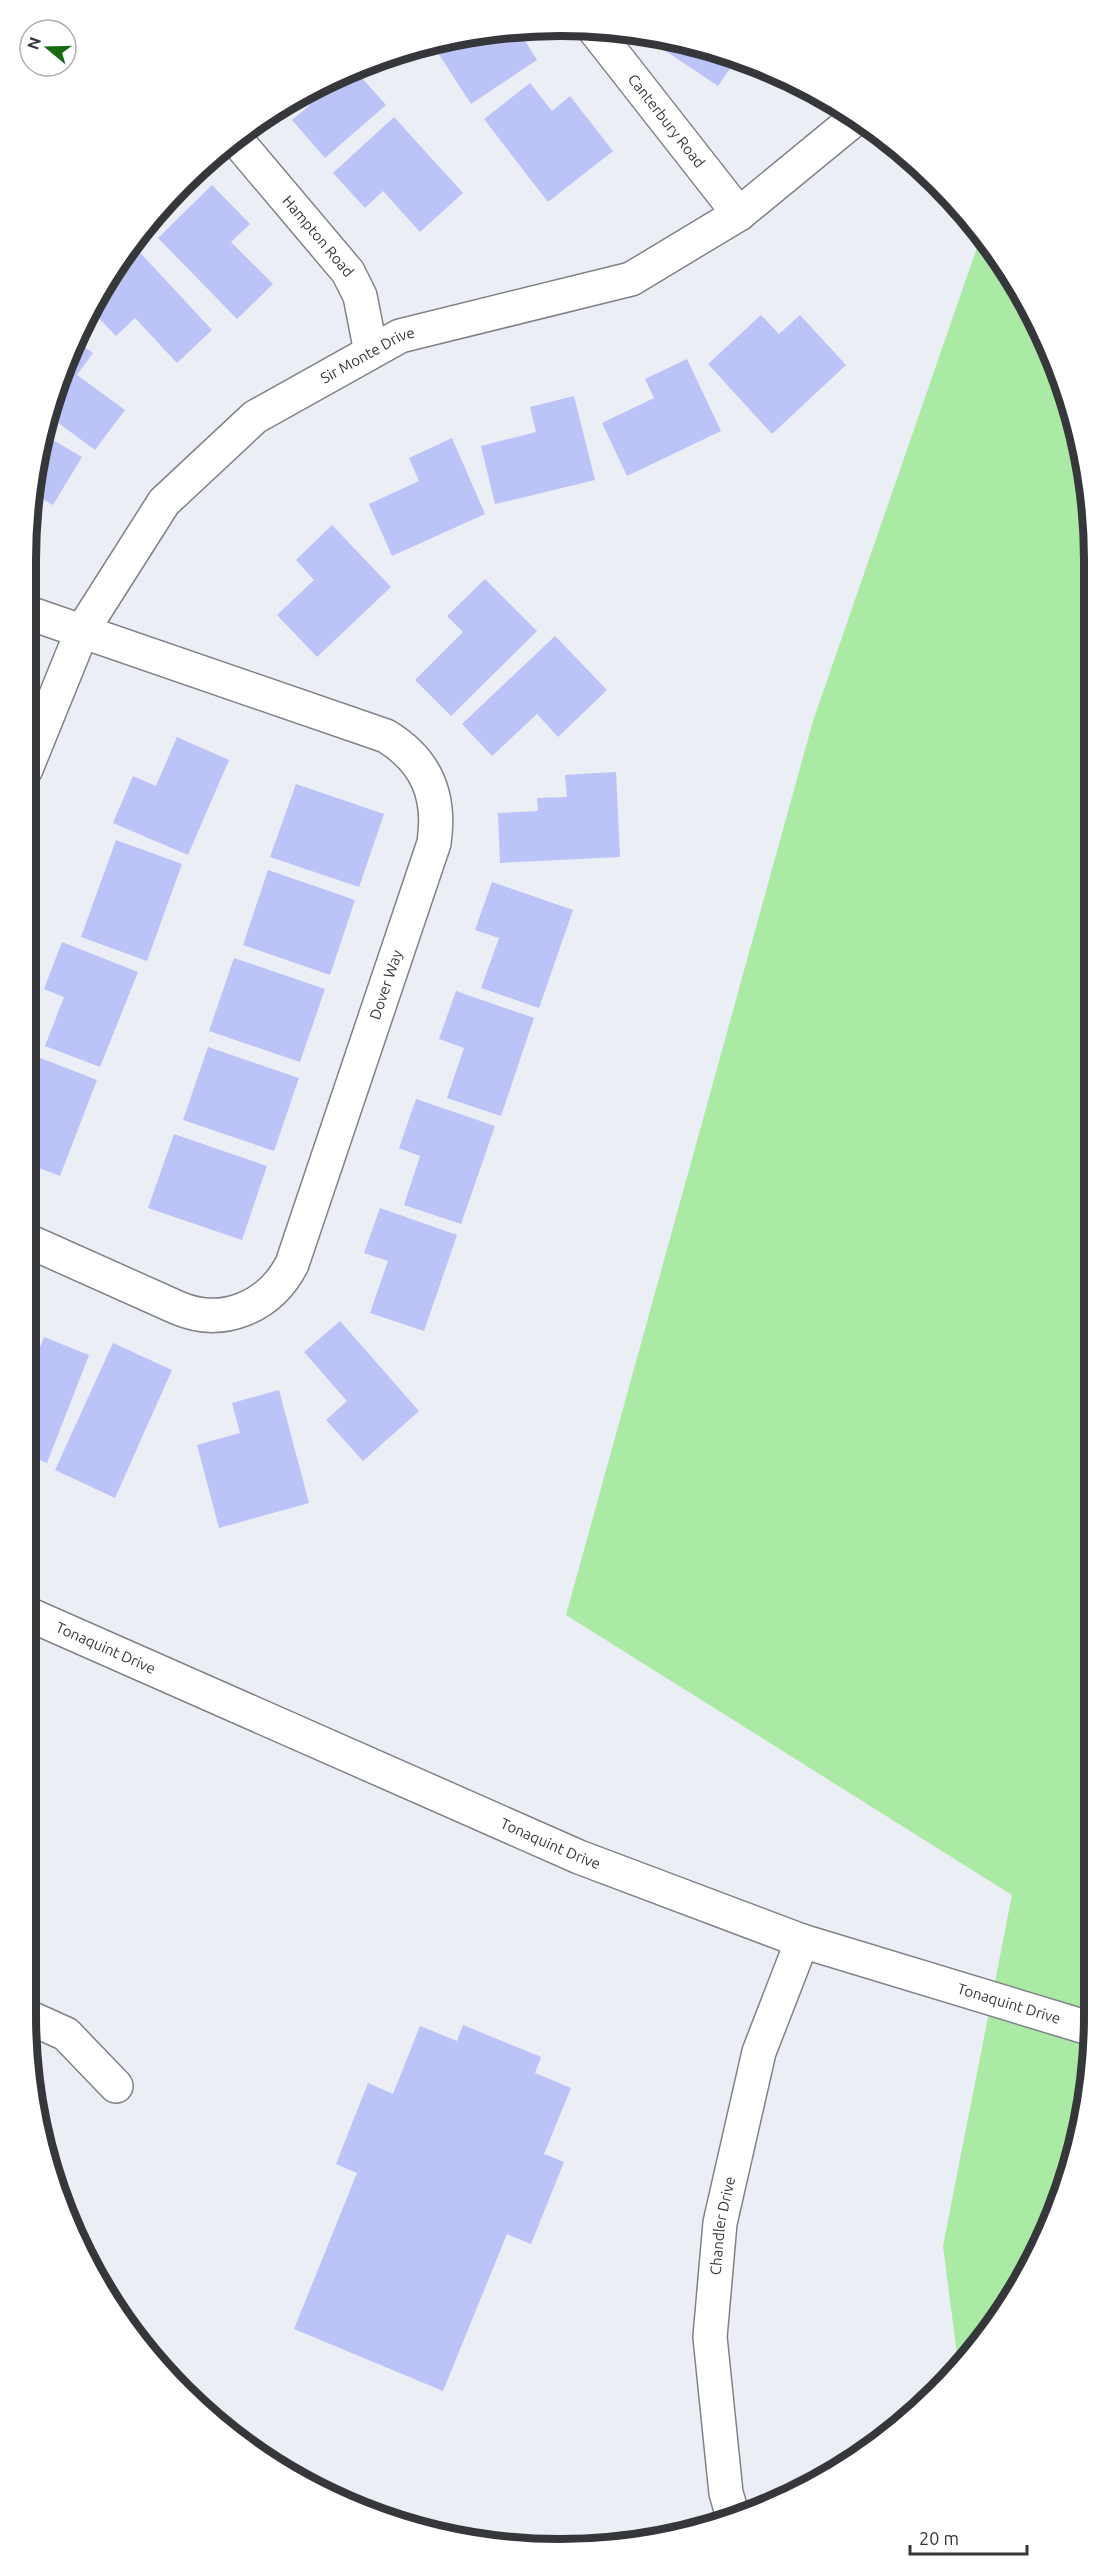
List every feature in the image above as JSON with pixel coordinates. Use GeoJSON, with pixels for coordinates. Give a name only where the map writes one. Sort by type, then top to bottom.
{"type":"FeatureCollection","features":[{"type":"Feature","properties":{"kind":"street","name":"Canterbury Road"},"geometry":{"type":"LineString","coordinates":[[601,38],[739,214]]}},
{"type":"Feature","properties":{"kind":"street","name":"Sir Monte Drive"},"geometry":{"type":"LineString","coordinates":[[36,744],[82,631],[165,502],[255,417],[400,336],[631,279],[739,214],[850,123]]}},
{"type":"Feature","properties":{"kind":"street","name":"Hampton Road"},"geometry":{"type":"LineString","coordinates":[[240,145],[348,272],[360,296],[371,352]]}},
{"type":"Feature","properties":{"kind":"street","name":"Dover Way"},"geometry":{"type":"LineString","coordinates":[[36,615],[386,736],[411,755],[429,781],[437,811],[436,832],[292,1264],[274,1290],[258,1303],[239,1312],[218,1316],[198,1315],[36,1244]]}},
{"type":"Feature","properties":{"kind":"street","name":"Tonaquint Drive"},"geometry":{"type":"LineString","coordinates":[[36,1617],[579,1857],[802,1941],[1084,2026]]}},
{"type":"Feature","properties":{"kind":"street","name":"Chandler Drive"},"geometry":{"type":"LineString","coordinates":[[731,2510],[726,2493],[710,2337],[720,2223],[759,2052],[802,1941]]}},
{"type":"Feature","properties":{"kind":"street"},"geometry":{"type":"LineString","coordinates":[[36,2021],[66,2034],[117,2086]]}},
{"type":"Feature","properties":{"kind":"green space"},"geometry":{"type":"Polygon","coordinates":[[[978,244],[1014,298],[1044,359],[1066,424],[1074,458],[1083,526],[1084,2015],[1080,2083],[1074,2117],[1066,2151],[1044,2216],[1014,2277],[976,2334],[957,2356],[943,2246],[1012,1895],[566,1615],[813,721],[978,244]]]}},
{"type":"Feature","properties":{"kind":"building"},"geometry":{"type":"Polygon","coordinates":[[[523,37],[537,60],[471,104],[437,51],[492,40],[523,37]]]}},
{"type":"Feature","properties":{"kind":"building"},"geometry":{"type":"Polygon","coordinates":[[[657,45],[732,66],[718,86],[657,45]]]}},
{"type":"Feature","properties":{"kind":"building"},"geometry":{"type":"Polygon","coordinates":[[[360,76],[386,105],[325,158],[292,120],[310,105],[307,101],[360,76]]]}},
{"type":"Feature","properties":{"kind":"building"},"geometry":{"type":"Polygon","coordinates":[[[530,83],[552,111],[570,96],[613,151],[548,202],[484,119],[530,83]]]}},
{"type":"Feature","properties":{"kind":"building"},"geometry":{"type":"Polygon","coordinates":[[[394,117],[463,193],[420,232],[383,191],[365,208],[333,173],[394,117]]]}},
{"type":"Feature","properties":{"kind":"building"},"geometry":{"type":"Polygon","coordinates":[[[212,185],[250,224],[231,242],[273,284],[237,319],[158,238],[212,185]]]}},
{"type":"Feature","properties":{"kind":"building"},"geometry":{"type":"Polygon","coordinates":[[[138,250],[212,330],[177,363],[135,318],[116,336],[97,316],[138,250]]]}},
{"type":"Feature","properties":{"kind":"building"},"geometry":{"type":"Polygon","coordinates":[[[761,315],[779,334],[800,315],[846,365],[772,434],[708,364],[761,315]]]}},
{"type":"Feature","properties":{"kind":"building"},"geometry":{"type":"Polygon","coordinates":[[[82,345],[93,353],[77,375],[125,410],[95,450],[55,421],[82,345]]]}},
{"type":"Feature","properties":{"kind":"building"},"geometry":{"type":"Polygon","coordinates":[[[687,359],[721,431],[627,476],[602,423],[654,398],[645,379],[687,359]]]}},
{"type":"Feature","properties":{"kind":"building"},"geometry":{"type":"Polygon","coordinates":[[[574,396],[595,480],[495,504],[481,446],[536,432],[530,407],[574,396]]]}},
{"type":"Feature","properties":{"kind":"building"},"geometry":{"type":"Polygon","coordinates":[[[452,438],[485,514],[392,556],[369,504],[419,481],[409,458],[452,438]]]}},
{"type":"Feature","properties":{"kind":"building"},"geometry":{"type":"Polygon","coordinates":[[[51,439],[82,457],[53,505],[40,497],[51,439]]]}},
{"type":"Feature","properties":{"kind":"building"},"geometry":{"type":"Polygon","coordinates":[[[332,525],[391,587],[317,657],[277,615],[314,580],[296,560],[332,525]]]}},
{"type":"Feature","properties":{"kind":"building"},"geometry":{"type":"Polygon","coordinates":[[[485,579],[537,631],[451,716],[415,680],[463,632],[447,616],[485,579]]]}},
{"type":"Feature","properties":{"kind":"building"},"geometry":{"type":"Polygon","coordinates":[[[555,636],[607,690],[558,737],[537,714],[492,756],[462,724],[555,636]]]}},
{"type":"Feature","properties":{"kind":"building"},"geometry":{"type":"Polygon","coordinates":[[[177,737],[229,760],[188,855],[113,823],[133,776],[156,786],[177,737]]]}},
{"type":"Feature","properties":{"kind":"building"},"geometry":{"type":"Polygon","coordinates":[[[616,772],[620,857],[500,863],[498,813],[538,811],[537,798],[567,797],[565,775],[616,772]]]}},
{"type":"Feature","properties":{"kind":"building"},"geometry":{"type":"Polygon","coordinates":[[[296,784],[384,814],[359,887],[270,857],[296,784]]]}},
{"type":"Feature","properties":{"kind":"building"},"geometry":{"type":"Polygon","coordinates":[[[116,840],[182,864],[147,961],[81,937],[116,840]]]}},
{"type":"Feature","properties":{"kind":"building"},"geometry":{"type":"Polygon","coordinates":[[[268,870],[355,900],[330,975],[243,945],[268,870]]]}},
{"type":"Feature","properties":{"kind":"building"},"geometry":{"type":"Polygon","coordinates":[[[492,882],[573,910],[539,1008],[481,988],[499,938],[475,930],[492,882]]]}},
{"type":"Feature","properties":{"kind":"building"},"geometry":{"type":"Polygon","coordinates":[[[62,942],[138,972],[100,1067],[45,1046],[64,997],[44,989],[62,942]]]}},
{"type":"Feature","properties":{"kind":"building"},"geometry":{"type":"Polygon","coordinates":[[[234,958],[325,989],[300,1062],[209,1031],[234,958]]]}},
{"type":"Feature","properties":{"kind":"building"},"geometry":{"type":"Polygon","coordinates":[[[456,991],[534,1018],[501,1116],[447,1098],[464,1048],[439,1039],[456,991]]]}},
{"type":"Feature","properties":{"kind":"building"},"geometry":{"type":"Polygon","coordinates":[[[208,1047],[299,1078],[274,1151],[183,1120],[208,1047]]]}},
{"type":"Feature","properties":{"kind":"building"},"geometry":{"type":"Polygon","coordinates":[[[38,1057],[97,1080],[60,1176],[36,1167],[36,1062],[38,1057]]]}},
{"type":"Feature","properties":{"kind":"building"},"geometry":{"type":"Polygon","coordinates":[[[416,1099],[495,1126],[461,1224],[404,1205],[420,1156],[399,1148],[416,1099]]]}},
{"type":"Feature","properties":{"kind":"building"},"geometry":{"type":"Polygon","coordinates":[[[174,1134],[267,1166],[242,1240],[148,1208],[174,1134]]]}},
{"type":"Feature","properties":{"kind":"building"},"geometry":{"type":"Polygon","coordinates":[[[380,1208],[457,1235],[424,1331],[370,1313],[388,1261],[364,1253],[380,1208]]]}},
{"type":"Feature","properties":{"kind":"building"},"geometry":{"type":"Polygon","coordinates":[[[340,1321],[419,1411],[363,1461],[326,1420],[347,1401],[304,1352],[340,1321]]]}},
{"type":"Feature","properties":{"kind":"building"},"geometry":{"type":"Polygon","coordinates":[[[44,1337],[89,1355],[47,1463],[36,1458],[36,1357],[44,1337]]]}},
{"type":"Feature","properties":{"kind":"building"},"geometry":{"type":"Polygon","coordinates":[[[113,1343],[172,1370],[115,1498],[55,1470],[113,1343]]]}},
{"type":"Feature","properties":{"kind":"building"},"geometry":{"type":"Polygon","coordinates":[[[279,1390],[309,1503],[219,1528],[197,1445],[240,1433],[232,1403],[279,1390]]]}},
{"type":"Feature","properties":{"kind":"building"},"geometry":{"type":"Polygon","coordinates":[[[463,2025],[541,2057],[535,2073],[571,2088],[544,2154],[564,2162],[531,2244],[507,2234],[443,2391],[294,2329],[357,2173],[336,2164],[368,2083],[393,2094],[420,2026],[457,2041],[463,2025]]]}}]}
